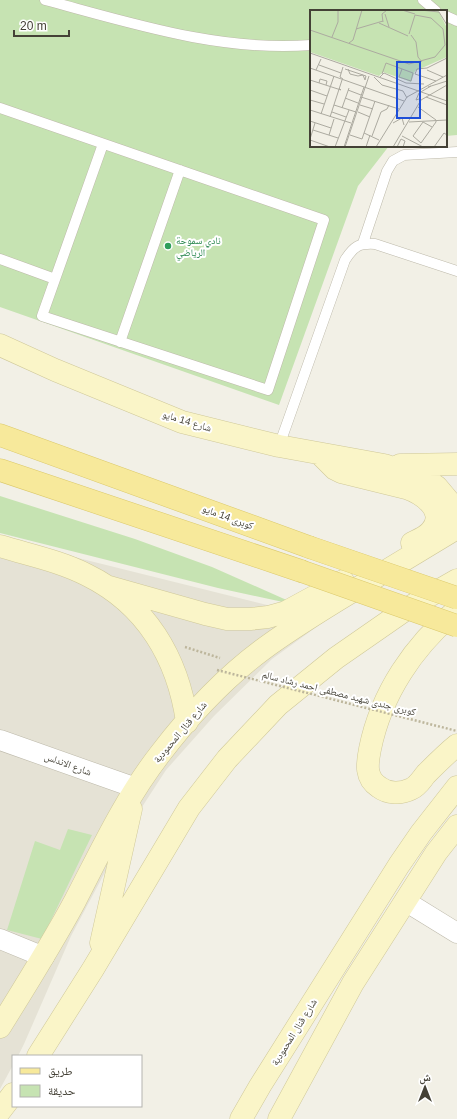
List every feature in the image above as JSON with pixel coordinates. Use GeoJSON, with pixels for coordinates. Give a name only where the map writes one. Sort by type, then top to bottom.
{"type":"FeatureCollection","features":[{"type":"Feature","properties":{"kind":"main road","name":"شارع 14 مايو"},"geometry":{"type":"LineString","coordinates":[[0,346],[182,422],[279,446],[384,465],[440,466],[457,464]]}},
{"type":"Feature","properties":{"kind":"main road","name":"كوبرى 14 مايو"},"geometry":{"type":"LineString","coordinates":[[0,435],[309,547],[457,598]]}},
{"type":"Feature","properties":{"kind":"main road"},"geometry":{"type":"LineString","coordinates":[[106,586],[227,619],[250,620],[268,617],[286,612],[431,531],[436,520],[436,514],[432,504],[424,497],[406,488],[341,472],[320,454]]}},
{"type":"Feature","properties":{"kind":"main road","name":"شارع 14 مايو"},"geometry":{"type":"LineString","coordinates":[[384,465],[426,480],[437,487],[452,505],[457,516]]}},
{"type":"Feature","properties":{"kind":"main road"},"geometry":{"type":"LineString","coordinates":[[0,470],[301,571],[457,626]]}},
{"type":"Feature","properties":{"kind":"main road","name":"شارع قنال المحمودية"},"geometry":{"type":"LineString","coordinates":[[0,1027],[44,957],[106,840],[136,788],[160,754],[202,704],[262,650],[300,624],[457,528]]}},
{"type":"Feature","properties":{"kind":"main road"},"geometry":{"type":"LineString","coordinates":[[0,546],[68,567],[88,575],[123,598],[138,612],[158,638],[172,663],[179,682],[187,722]]}},
{"type":"Feature","properties":{"kind":"main road"},"geometry":{"type":"LineString","coordinates":[[39,1055],[98,961],[189,808],[227,759],[273,710],[336,658],[408,608],[457,580]]}},
{"type":"Feature","properties":{"kind":"main road"},"geometry":{"type":"LineString","coordinates":[[457,610],[432,632],[404,668],[391,689],[373,734],[368,760],[368,774],[381,789],[389,792],[405,792],[419,783],[439,761],[457,745]]}},
{"type":"Feature","properties":{"kind":"main road"},"geometry":{"type":"LineString","coordinates":[[98,961],[136,788]]}},
{"type":"Feature","properties":{"kind":"main road","name":"شارع قنال المحمودية"},"geometry":{"type":"LineString","coordinates":[[241,1119],[260,1086],[399,865],[421,833],[457,788]]}},
{"type":"Feature","properties":{"kind":"main road"},"geometry":{"type":"LineString","coordinates":[[279,1119],[353,983],[436,853],[457,826]]}},
{"type":"Feature","properties":{"kind":"main road"},"geometry":{"type":"LineString","coordinates":[[0,1111],[12,1095]]}},
{"type":"Feature","properties":{"kind":"street","name":"شارع الاندلس"},"geometry":{"type":"LineString","coordinates":[[0,740],[136,788]]}},
{"type":"Feature","properties":{"kind":"street"},"geometry":{"type":"LineString","coordinates":[[405,901],[457,933]]}},
{"type":"Feature","properties":{"kind":"street"},"geometry":{"type":"LineString","coordinates":[[0,938],[44,957]]}},
{"type":"Feature","properties":{"kind":"lane"},"geometry":{"type":"LineString","coordinates":[[45,0],[185,36],[235,44],[286,47],[310,45]]}},
{"type":"Feature","properties":{"kind":"lane"},"geometry":{"type":"LineString","coordinates":[[423,0],[435,10]]}},
{"type":"Feature","properties":{"kind":"lane"},"geometry":{"type":"LineString","coordinates":[[447,16],[457,21]]}},
{"type":"Feature","properties":{"kind":"lane"},"geometry":{"type":"LineString","coordinates":[[447,24],[457,21]]}},
{"type":"Feature","properties":{"kind":"lane"},"geometry":{"type":"LineString","coordinates":[[0,108],[324,220],[268,390],[42,316],[103,144]]}},
{"type":"Feature","properties":{"kind":"lane"},"geometry":{"type":"LineString","coordinates":[[363,243],[387,171],[393,161],[404,155],[457,152]]}},
{"type":"Feature","properties":{"kind":"lane"},"geometry":{"type":"LineString","coordinates":[[120,342],[180,170]]}},
{"type":"Feature","properties":{"kind":"lane"},"geometry":{"type":"LineString","coordinates":[[279,446],[345,260],[352,249],[363,243],[375,244],[457,270]]}},
{"type":"Feature","properties":{"kind":"lane"},"geometry":{"type":"LineString","coordinates":[[0,259],[55,279]]}},
{"type":"Feature","properties":{"kind":"path"},"geometry":{"type":"LineString","coordinates":[[158,638],[244,665]]}},
{"type":"Feature","properties":{"kind":"path","name":"كوبرى جندى شهيد مصطفى احمد رشاد سالم"},"geometry":{"type":"LineString","coordinates":[[217,670],[457,731]]}},
{"type":"Feature","properties":{"kind":"shaded area"},"geometry":{"type":"Polygon","coordinates":[[[0,540],[295,612],[322,623],[272,659],[214,716],[166,770],[129,827],[71,936],[24,1044],[18,1055],[12,1055],[12,1067],[0,1089],[0,540]]]}},
{"type":"Feature","properties":{"kind":"green space","name":"نادي سموحة الرياضي"},"geometry":{"type":"Polygon","coordinates":[[[0,0],[457,0],[457,135],[447,136],[447,10],[310,10],[310,147],[388,147],[358,186],[279,405],[0,307],[0,0]]]}},
{"type":"Feature","properties":{"kind":"green space"},"geometry":{"type":"Polygon","coordinates":[[[0,496],[135,539],[212,567],[291,602],[283,602],[218,588],[0,533],[0,496]]]}},
{"type":"Feature","properties":{"kind":"green space"},"geometry":{"type":"Polygon","coordinates":[[[68,829],[92,835],[42,939],[7,930],[35,841],[60,850],[68,829]]]}},
{"type":"Feature","properties":{"kind":"place","name":"نادي سموحة الرياضي"},"geometry":{"type":"Point","coordinates":[168,246]}}]}
